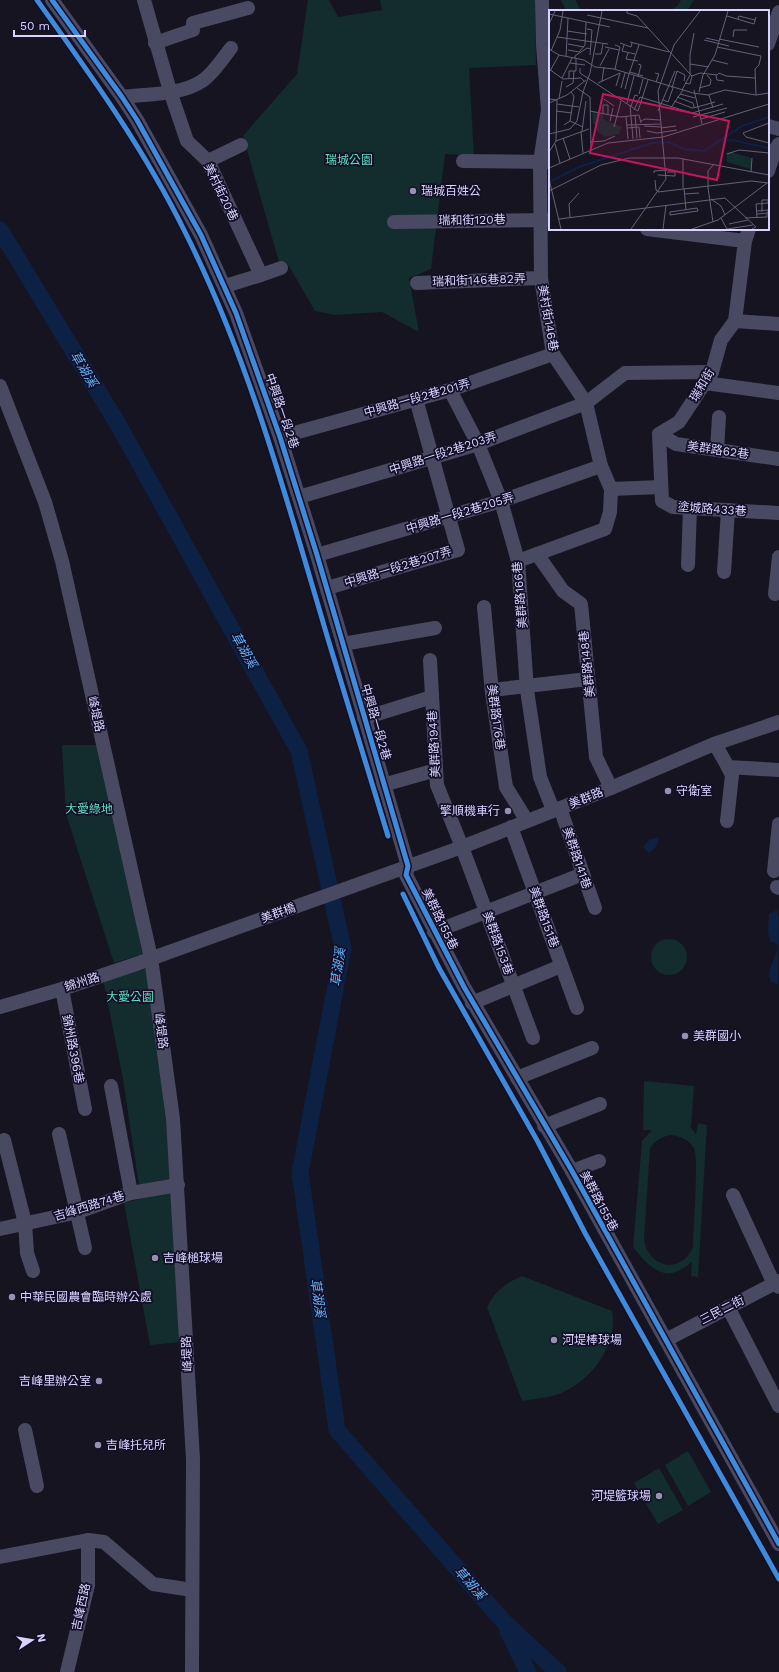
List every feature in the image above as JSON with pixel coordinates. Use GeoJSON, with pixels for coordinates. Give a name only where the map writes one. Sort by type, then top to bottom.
{"type":"FeatureCollection","features":[{"type":"Feature","properties":{"kind":"street","name":"中興路一段2巷"},"geometry":{"type":"LineString","coordinates":[[52,0],[122,97],[179,194],[225,286],[253,356],[318,555],[383,785],[408,866]]}},
{"type":"Feature","properties":{"kind":"street","name":"美村街20巷"},"geometry":{"type":"LineString","coordinates":[[144,0],[170,91],[187,141],[208,161],[261,275]]}},
{"type":"Feature","properties":{"kind":"street","name":"美村街146巷"},"geometry":{"type":"LineString","coordinates":[[518,561],[606,529],[610,512],[611,489],[601,466],[586,403],[553,354],[541,278],[545,219],[545,162],[549,110],[542,0]]}},
{"type":"Feature","properties":{"kind":"street"},"geometry":{"type":"LineString","coordinates":[[156,42],[193,30],[193,23],[248,8]]}},
{"type":"Feature","properties":{"kind":"street"},"geometry":{"type":"LineString","coordinates":[[769,41],[779,12]]}},
{"type":"Feature","properties":{"kind":"street"},"geometry":{"type":"LineString","coordinates":[[122,97],[188,88],[203,81],[231,48]]}},
{"type":"Feature","properties":{"kind":"street"},"geometry":{"type":"LineString","coordinates":[[769,126],[779,129]]}},
{"type":"Feature","properties":{"kind":"street"},"geometry":{"type":"LineString","coordinates":[[769,168],[775,150],[779,144]]}},
{"type":"Feature","properties":{"kind":"street"},"geometry":{"type":"LineString","coordinates":[[208,161],[241,145]]}},
{"type":"Feature","properties":{"kind":"street"},"geometry":{"type":"LineString","coordinates":[[463,161],[545,162]]}},
{"type":"Feature","properties":{"kind":"street","name":"瑞和街120巷"},"geometry":{"type":"LineString","coordinates":[[394,222],[545,219]]}},
{"type":"Feature","properties":{"kind":"street"},"geometry":{"type":"LineString","coordinates":[[664,230],[747,235]]}},
{"type":"Feature","properties":{"kind":"street","name":"瑞和街"},"geometry":{"type":"LineString","coordinates":[[659,434],[679,422],[708,377],[721,340],[735,321],[747,235]]}},
{"type":"Feature","properties":{"kind":"street"},"geometry":{"type":"LineString","coordinates":[[225,286],[281,268]]}},
{"type":"Feature","properties":{"kind":"street","name":"瑞和街146巷82弄"},"geometry":{"type":"LineString","coordinates":[[417,283],[541,278]]}},
{"type":"Feature","properties":{"kind":"street"},"geometry":{"type":"LineString","coordinates":[[735,321],[779,324]]}},
{"type":"Feature","properties":{"kind":"street","name":"中興路一段2巷201弄"},"geometry":{"type":"LineString","coordinates":[[280,437],[450,390],[553,354]]}},
{"type":"Feature","properties":{"kind":"street","name":"中興路一段2巷203弄"},"geometry":{"type":"LineString","coordinates":[[299,497],[478,444],[586,403],[625,373],[708,377],[779,393]]}},
{"type":"Feature","properties":{"kind":"street","name":"峰堤路"},"geometry":{"type":"LineString","coordinates":[[0,386],[46,502],[62,561],[157,956],[178,1185],[193,1459],[192,1672]]}},
{"type":"Feature","properties":{"kind":"street","name":"美群路166巷"},"geometry":{"type":"LineString","coordinates":[[450,390],[478,444],[501,501],[518,561],[526,686],[540,777],[557,809]]}},
{"type":"Feature","properties":{"kind":"street","name":"中興路一段2巷207弄"},"geometry":{"type":"LineString","coordinates":[[328,588],[458,550],[416,399]]}},
{"type":"Feature","properties":{"kind":"street"},"geometry":{"type":"LineString","coordinates":[[717,450],[719,417]]}},
{"type":"Feature","properties":{"kind":"street"},"geometry":{"type":"LineString","coordinates":[[611,489],[661,486],[659,434]]}},
{"type":"Feature","properties":{"kind":"street","name":"美群路62巷"},"geometry":{"type":"LineString","coordinates":[[659,434],[676,444],[779,459]]}},
{"type":"Feature","properties":{"kind":"street","name":"中興路一段2巷205弄"},"geometry":{"type":"LineString","coordinates":[[318,555],[501,501],[601,466]]}},
{"type":"Feature","properties":{"kind":"street","name":"塗城路433巷"},"geometry":{"type":"LineString","coordinates":[[661,486],[662,501],[673,507],[779,514]]}},
{"type":"Feature","properties":{"kind":"street"},"geometry":{"type":"LineString","coordinates":[[688,565],[690,508]]}},
{"type":"Feature","properties":{"kind":"street"},"geometry":{"type":"LineString","coordinates":[[724,572],[728,510]]}},
{"type":"Feature","properties":{"kind":"street","name":"美群路148巷"},"geometry":{"type":"LineString","coordinates":[[537,554],[563,591],[581,604],[596,756],[611,788]]}},
{"type":"Feature","properties":{"kind":"street"},"geometry":{"type":"LineString","coordinates":[[775,594],[779,557]]}},
{"type":"Feature","properties":{"kind":"street","name":"美群路176巷"},"geometry":{"type":"LineString","coordinates":[[484,607],[492,690],[506,787],[527,821]]}},
{"type":"Feature","properties":{"kind":"street"},"geometry":{"type":"LineString","coordinates":[[343,644],[435,628]]}},
{"type":"Feature","properties":{"kind":"street","name":"美群路194巷"},"geometry":{"type":"LineString","coordinates":[[430,660],[437,785],[462,847]]}},
{"type":"Feature","properties":{"kind":"street"},"geometry":{"type":"LineString","coordinates":[[492,690],[588,679]]}},
{"type":"Feature","properties":{"kind":"street"},"geometry":{"type":"LineString","coordinates":[[364,718],[432,697]]}},
{"type":"Feature","properties":{"kind":"street","name":"美群路"},"geometry":{"type":"LineString","coordinates":[[393,871],[462,847],[611,788],[715,744],[779,722]]}},
{"type":"Feature","properties":{"kind":"street"},"geometry":{"type":"LineString","coordinates":[[715,744],[732,775],[727,821]]}},
{"type":"Feature","properties":{"kind":"street"},"geometry":{"type":"LineString","coordinates":[[728,767],[779,770]]}},
{"type":"Feature","properties":{"kind":"street"},"geometry":{"type":"LineString","coordinates":[[383,785],[436,770]]}},
{"type":"Feature","properties":{"kind":"street","name":"美群路141巷"},"geometry":{"type":"LineString","coordinates":[[557,809],[595,908]]}},
{"type":"Feature","properties":{"kind":"street"},"geometry":{"type":"LineString","coordinates":[[774,871],[779,824]]}},
{"type":"Feature","properties":{"kind":"street","name":"美群路151巷"},"geometry":{"type":"LineString","coordinates":[[511,827],[576,1008]]}},
{"type":"Feature","properties":{"kind":"street","name":"美群路153巷"},"geometry":{"type":"LineString","coordinates":[[462,847],[533,1038]]}},
{"type":"Feature","properties":{"kind":"street","name":"美群路155巷"},"geometry":{"type":"LineString","coordinates":[[408,866],[406,875],[434,932],[472,1003],[572,1171],[779,1544]]}},
{"type":"Feature","properties":{"kind":"street","name":"美群橋"},"geometry":{"type":"LineString","coordinates":[[157,956],[393,871]]}},
{"type":"Feature","properties":{"kind":"street"},"geometry":{"type":"LineString","coordinates":[[434,932],[583,874]]}},
{"type":"Feature","properties":{"kind":"street","name":"錦州路"},"geometry":{"type":"LineString","coordinates":[[0,1007],[62,989],[157,956]]}},
{"type":"Feature","properties":{"kind":"street"},"geometry":{"type":"LineString","coordinates":[[472,1003],[561,966]]}},
{"type":"Feature","properties":{"kind":"street","name":"錦州路396巷"},"geometry":{"type":"LineString","coordinates":[[62,989],[85,1109]]}},
{"type":"Feature","properties":{"kind":"street"},"geometry":{"type":"LineString","coordinates":[[517,1078],[592,1048]]}},
{"type":"Feature","properties":{"kind":"street"},"geometry":{"type":"LineString","coordinates":[[111,1086],[132,1193]]}},
{"type":"Feature","properties":{"kind":"street"},"geometry":{"type":"LineString","coordinates":[[544,1126],[600,1104]]}},
{"type":"Feature","properties":{"kind":"street"},"geometry":{"type":"LineString","coordinates":[[59,1134],[86,1248]]}},
{"type":"Feature","properties":{"kind":"street"},"geometry":{"type":"LineString","coordinates":[[4,1140],[25,1223],[28,1253],[33,1270]]}},
{"type":"Feature","properties":{"kind":"street"},"geometry":{"type":"LineString","coordinates":[[572,1171],[599,1160]]}},
{"type":"Feature","properties":{"kind":"street","name":"吉峰西路74巷"},"geometry":{"type":"LineString","coordinates":[[0,1229],[78,1212],[132,1193],[178,1185]]}},
{"type":"Feature","properties":{"kind":"street"},"geometry":{"type":"LineString","coordinates":[[733,1195],[777,1284]]}},
{"type":"Feature","properties":{"kind":"street","name":"三民二街"},"geometry":{"type":"LineString","coordinates":[[666,1340],[728,1307],[777,1284]]}},
{"type":"Feature","properties":{"kind":"street"},"geometry":{"type":"LineString","coordinates":[[728,1307],[779,1406]]}},
{"type":"Feature","properties":{"kind":"street"},"geometry":{"type":"LineString","coordinates":[[25,1430],[33,1460],[37,1486]]}},
{"type":"Feature","properties":{"kind":"street"},"geometry":{"type":"LineString","coordinates":[[0,1557],[88,1540],[104,1542],[153,1584],[192,1590]]}},
{"type":"Feature","properties":{"kind":"street","name":"吉峰西路"},"geometry":{"type":"LineString","coordinates":[[67,1672],[88,1585],[88,1540]]}},
{"type":"Feature","properties":{"kind":"green space","name":"瑞城公園"},"geometry":{"type":"Polygon","coordinates":[[[308,0],[329,0],[338,17],[382,10],[380,0],[535,0],[536,65],[469,68],[474,156],[445,154],[431,269],[409,278],[419,332],[382,312],[335,315],[315,311],[289,266],[279,262],[243,136],[297,74],[308,0]]]}},
{"type":"Feature","properties":{"kind":"green space"},"geometry":{"type":"Polygon","coordinates":[[[561,0],[576,0],[579,8],[582,10],[566,10],[561,0]]]}},
{"type":"Feature","properties":{"kind":"green space"},"geometry":{"type":"Polygon","coordinates":[[[681,0],[694,0],[688,10],[671,10],[677,6],[681,0]]]}},
{"type":"Feature","properties":{"kind":"green space","name":"大愛綠地"},"geometry":{"type":"Polygon","coordinates":[[[62,745],[97,745],[145,953],[114,963],[66,814],[62,745]]]}},
{"type":"Feature","properties":{"kind":"green space"},"geometry":{"type":"Polygon","coordinates":[[[672,939],[682,944],[686,950],[686,964],[682,970],[676,974],[666,975],[656,970],[652,964],[651,954],[656,944],[662,940],[672,939]]]}},
{"type":"Feature","properties":{"kind":"green space","name":"大愛公園"},"geometry":{"type":"Polygon","coordinates":[[[149,968],[160,1044],[171,1180],[139,1186],[123,1079],[103,979],[149,968]]]}},
{"type":"Feature","properties":{"kind":"green space"},"geometry":{"type":"Polygon","coordinates":[[[644,1081],[694,1086],[690,1127],[696,1134],[698,1123],[707,1125],[698,1277],[691,1276],[692,1262],[676,1272],[663,1273],[646,1262],[633,1247],[642,1141],[652,1130],[643,1130],[644,1081]],[[671,1135],[657,1141],[650,1148],[644,1239],[647,1249],[652,1256],[658,1262],[666,1264],[681,1262],[688,1256],[693,1247],[696,1179],[694,1148],[684,1138],[671,1135]]]}},
{"type":"Feature","properties":{"kind":"green space","name":"吉峰槌球場"},"geometry":{"type":"Polygon","coordinates":[[[171,1191],[182,1342],[150,1345],[124,1203],[171,1191]]]}},
{"type":"Feature","properties":{"kind":"green space","name":"河堤棒球場"},"geometry":{"type":"Polygon","coordinates":[[[522,1276],[612,1311],[613,1324],[611,1337],[600,1361],[581,1381],[559,1394],[522,1401],[487,1307],[497,1292],[522,1276]]]}},
{"type":"Feature","properties":{"kind":"green space","name":"河堤籃球場"},"geometry":{"type":"Polygon","coordinates":[[[688,1451],[711,1492],[688,1506],[665,1465],[688,1451]]]}},
{"type":"Feature","properties":{"kind":"green space","name":"河堤籃球場"},"geometry":{"type":"Polygon","coordinates":[[[659,1468],[683,1510],[658,1524],[634,1483],[659,1468]]]}},
{"type":"Feature","properties":{"kind":"water"},"geometry":{"type":"Polygon","coordinates":[[[659,838],[656,847],[649,853],[643,847],[650,839],[659,838]]]}},
{"type":"Feature","properties":{"kind":"water"},"geometry":{"type":"Polygon","coordinates":[[[777,910],[779,918],[778,985],[771,982],[769,973],[778,946],[774,942],[770,942],[768,931],[769,914],[777,910]]]}},
{"type":"Feature","properties":{"kind":"waterway","name":"草湖溪"},"geometry":{"type":"LineString","coordinates":[[0,230],[119,426],[299,751],[343,948],[300,1173],[337,1430],[503,1621],[558,1672]]}},
{"type":"Feature","properties":{"kind":"waterway"},"geometry":{"type":"LineString","coordinates":[[508,1631],[528,1672]]}},
{"type":"Feature","properties":{"kind":"cycle path"},"geometry":{"type":"LineString","coordinates":[[37,0],[97,84],[135,142],[185,232],[229,331],[266,432],[388,836]]}},
{"type":"Feature","properties":{"kind":"cycle path"},"geometry":{"type":"LineString","coordinates":[[52,0],[137,120],[201,235],[236,313],[280,437],[317,555],[408,866],[406,875],[464,987],[572,1171],[779,1544]]}},
{"type":"Feature","properties":{"kind":"cycle path"},"geometry":{"type":"LineString","coordinates":[[403,894],[439,968],[538,1142],[585,1233],[779,1579]]}},
{"type":"Feature","properties":{"kind":"place","name":"瑞城百姓公"},"geometry":{"type":"Point","coordinates":[413,191]}},
{"type":"Feature","properties":{"kind":"place","name":"守衛室"},"geometry":{"type":"Point","coordinates":[668,791]}},
{"type":"Feature","properties":{"kind":"place","name":"擎順機車行"},"geometry":{"type":"Point","coordinates":[508,811]}},
{"type":"Feature","properties":{"kind":"place","name":"美群國小"},"geometry":{"type":"Point","coordinates":[685,1036]}},
{"type":"Feature","properties":{"kind":"place","name":"吉峰槌球場"},"geometry":{"type":"Point","coordinates":[155,1258]}},
{"type":"Feature","properties":{"kind":"place","name":"中華民國農會臨時辦公處"},"geometry":{"type":"Point","coordinates":[12,1297]}},
{"type":"Feature","properties":{"kind":"place","name":"河堤棒球場"},"geometry":{"type":"Point","coordinates":[554,1340]}},
{"type":"Feature","properties":{"kind":"place","name":"吉峰里辦公室"},"geometry":{"type":"Point","coordinates":[99,1381]}},
{"type":"Feature","properties":{"kind":"place","name":"吉峰托兒所"},"geometry":{"type":"Point","coordinates":[98,1445]}},
{"type":"Feature","properties":{"kind":"place","name":"河堤籃球場"},"geometry":{"type":"Point","coordinates":[659,1496]}}]}
